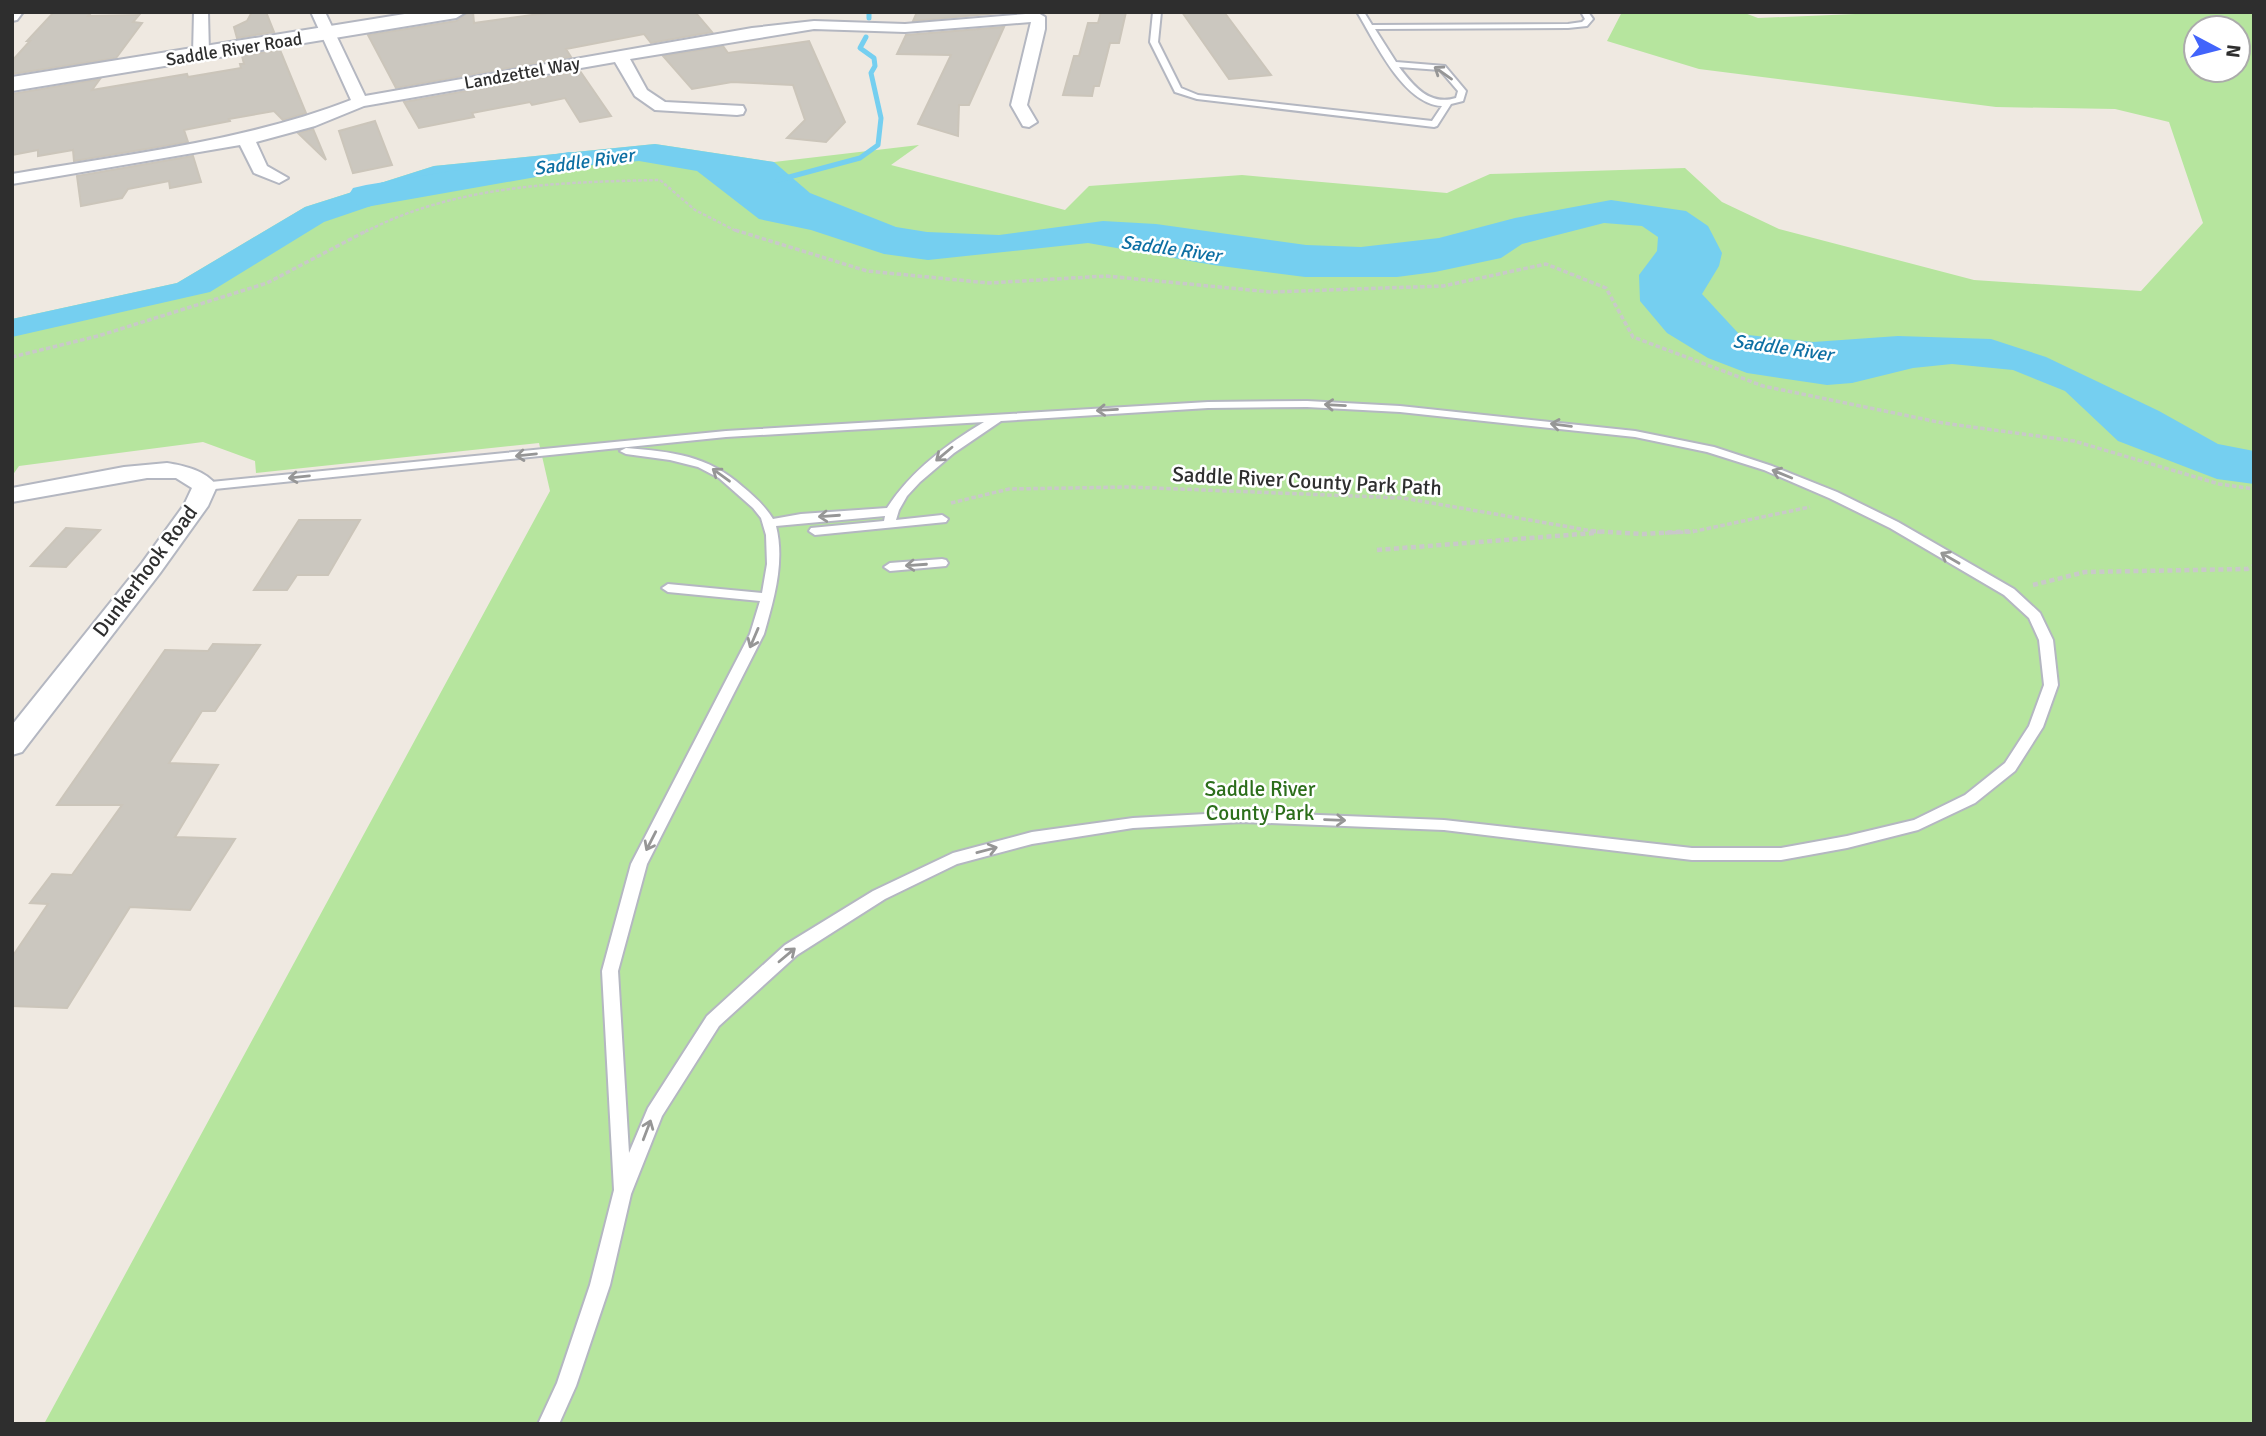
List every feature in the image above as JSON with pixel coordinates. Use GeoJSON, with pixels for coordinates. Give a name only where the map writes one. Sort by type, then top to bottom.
{"type":"FeatureCollection","features":[{"type":"Feature","properties":{"kind":"main road","name":"Saddle River Road"},"geometry":{"type":"LineString","coordinates":[[12,85],[456,12]]}},
{"type":"Feature","properties":{"kind":"street"},"geometry":{"type":"LineString","coordinates":[[12,17],[16,12]]}},
{"type":"Feature","properties":{"kind":"street"},"geometry":{"type":"LineString","coordinates":[[201,12],[201,54]]}},
{"type":"Feature","properties":{"kind":"street"},"geometry":{"type":"LineString","coordinates":[[318,12],[360,102]]}},
{"type":"Feature","properties":{"kind":"street"},"geometry":{"type":"LineString","coordinates":[[1029,122],[1019,105],[1041,14]]}},
{"type":"Feature","properties":{"kind":"street","name":"Landzettel Way"},"geometry":{"type":"LineString","coordinates":[[12,179],[246,139],[309,122],[360,102],[620,56],[747,27],[814,25],[905,28],[1041,14]]}},
{"type":"Feature","properties":{"kind":"street"},"geometry":{"type":"LineString","coordinates":[[620,56],[641,93],[661,107],[737,110]]}},
{"type":"Feature","properties":{"kind":"street"},"geometry":{"type":"LineString","coordinates":[[246,139],[260,169],[279,178]]}},
{"type":"Feature","properties":{"kind":"street","name":"Dunkerhook Road"},"geometry":{"type":"LineString","coordinates":[[12,495],[164,470],[180,471],[205,486],[196,506],[151,568],[12,745]]}},
{"type":"Feature","properties":{"kind":"lane"},"geometry":{"type":"LineString","coordinates":[[1157,12],[1154,42],[1178,90],[1196,97],[1434,124],[1448,103]]}},
{"type":"Feature","properties":{"kind":"lane"},"geometry":{"type":"LineString","coordinates":[[1360,12],[1395,64],[1422,96],[1434,102],[1448,103],[1460,99],[1462,91],[1441,68],[1395,64]]}},
{"type":"Feature","properties":{"kind":"lane"},"geometry":{"type":"LineString","coordinates":[[1370,27],[1584,24],[1589,19],[1584,12]]}},
{"type":"Feature","properties":{"kind":"lane"},"geometry":{"type":"LineString","coordinates":[[1483,18],[1488,27]]}},
{"type":"Feature","properties":{"kind":"lane"},"geometry":{"type":"LineString","coordinates":[[205,486],[726,435],[1001,417],[1209,405],[1307,404],[1400,408],[1635,434],[1710,449],[1768,468],[1845,501],[1894,526],[2009,592],[2035,616],[2046,640],[2051,685],[2036,727],[2011,766],[1970,799],[1918,825],[1780,854],[1692,854],[1444,825],[1242,817],[1133,823],[1032,838],[953,859],[879,895],[791,950],[713,1021],[654,1113],[622,1194],[600,1284],[566,1387],[548,1424]]}},
{"type":"Feature","properties":{"kind":"lane"},"geometry":{"type":"LineString","coordinates":[[815,531],[889,518],[921,474],[951,448],[1001,417]]}},
{"type":"Feature","properties":{"kind":"lane"},"geometry":{"type":"LineString","coordinates":[[594,449],[656,454],[710,467],[748,497],[769,523],[772,556],[767,598],[757,634],[639,864],[610,971],[622,1194]]}},
{"type":"Feature","properties":{"kind":"lane"},"geometry":{"type":"LineString","coordinates":[[769,523],[801,518],[942,519]]}},
{"type":"Feature","properties":{"kind":"lane"},"geometry":{"type":"LineString","coordinates":[[890,567],[942,563]]}},
{"type":"Feature","properties":{"kind":"lane"},"geometry":{"type":"LineString","coordinates":[[668,589],[767,598]]}},
{"type":"Feature","properties":{"kind":"path"},"geometry":{"type":"LineString","coordinates":[[12,357],[98,336],[267,283],[382,223],[458,197],[564,182],[660,180],[695,210],[744,235],[867,271],[989,283],[1106,276],[1271,292],[1337,290],[1443,286],[1546,264],[1606,288],[1633,337],[1763,386],[1943,423],[2074,441],[2219,484],[2254,489]]}},
{"type":"Feature","properties":{"kind":"path","name":"Saddle River County Park Path"},"geometry":{"type":"LineString","coordinates":[[938,505],[1009,489],[1129,487],[1403,498],[1478,509],[1599,533],[1691,532],[1845,501]]}},
{"type":"Feature","properties":{"kind":"path"},"geometry":{"type":"LineString","coordinates":[[1377,550],[1599,533]]}},
{"type":"Feature","properties":{"kind":"path"},"geometry":{"type":"LineString","coordinates":[[2009,592],[2085,572],[2248,569],[2254,566]]}},
{"type":"Feature","properties":{"kind":"green space","name":"Saddle River County Park"},"geometry":{"type":"Polygon","coordinates":[[[1622,12],[1742,12],[1758,18],[1903,12],[2254,12],[2254,1424],[44,1424],[550,491],[539,443],[256,473],[255,461],[203,442],[19,466],[12,476],[12,319],[177,283],[305,207],[434,166],[655,144],[774,162],[919,145],[891,165],[1065,210],[1089,186],[1242,175],[1447,193],[1490,174],[1685,168],[1722,202],[1779,229],[1974,280],[2141,291],[2203,223],[2169,122],[2115,109],[1996,107],[1699,69],[1607,41],[1622,12]]]}},
{"type":"Feature","properties":{"kind":"water"},"geometry":{"type":"Polygon","coordinates":[[[655,144],[774,162],[810,193],[896,227],[927,232],[999,235],[1103,221],[1156,224],[1306,245],[1361,247],[1439,238],[1515,218],[1611,200],[1686,211],[1708,226],[1722,253],[1719,266],[1702,294],[1739,334],[1813,342],[1898,336],[1991,339],[2046,357],[2159,411],[2218,444],[2254,451],[2254,484],[2217,479],[2118,441],[2065,391],[2013,370],[1952,364],[1913,368],[1852,383],[1827,385],[1747,373],[1708,358],[1667,333],[1640,301],[1639,275],[1657,251],[1658,237],[1642,226],[1604,223],[1522,244],[1501,258],[1435,272],[1397,277],[1305,277],[1213,265],[1088,243],[928,260],[884,254],[811,230],[759,219],[697,171],[639,161],[492,174],[468,173],[324,222],[210,292],[12,337],[12,319],[177,283],[305,207],[434,166],[655,144]]]}},
{"type":"Feature","properties":{"kind":"building"},"geometry":{"type":"Polygon","coordinates":[[[54,12],[92,12],[88,16],[139,15],[133,22],[142,23],[116,58],[12,74],[12,61],[54,12]]]}},
{"type":"Feature","properties":{"kind":"building"},"geometry":{"type":"Polygon","coordinates":[[[252,12],[266,12],[274,32],[237,38],[234,27],[247,21],[252,12]]]}},
{"type":"Feature","properties":{"kind":"building"},"geometry":{"type":"Polygon","coordinates":[[[473,12],[474,23],[554,12],[695,12],[712,32],[651,43],[644,34],[566,49],[571,57],[396,88],[368,35],[456,21],[473,12]]]}},
{"type":"Feature","properties":{"kind":"building"},"geometry":{"type":"Polygon","coordinates":[[[917,12],[1009,12],[913,21],[917,12]]]}},
{"type":"Feature","properties":{"kind":"building"},"geometry":{"type":"Polygon","coordinates":[[[1101,12],[1126,12],[1119,43],[1110,43],[1099,86],[1094,86],[1092,96],[1063,95],[1074,56],[1079,56],[1088,23],[1098,23],[1101,12]]]}},
{"type":"Feature","properties":{"kind":"building"},"geometry":{"type":"Polygon","coordinates":[[[1182,12],[1224,12],[1271,75],[1229,79],[1182,12]]]}},
{"type":"Feature","properties":{"kind":"building"},"geometry":{"type":"Polygon","coordinates":[[[1004,27],[969,105],[959,105],[958,136],[918,124],[951,55],[897,54],[906,35],[1004,27]]]}},
{"type":"Feature","properties":{"kind":"building"},"geometry":{"type":"Polygon","coordinates":[[[809,41],[845,122],[826,142],[787,138],[805,120],[793,85],[732,82],[692,89],[663,56],[723,46],[728,53],[809,41]]]}},
{"type":"Feature","properties":{"kind":"building"},"geometry":{"type":"Polygon","coordinates":[[[280,50],[306,113],[283,120],[274,111],[229,119],[230,121],[184,130],[188,142],[74,161],[73,150],[38,156],[38,150],[12,155],[12,94],[100,79],[92,90],[187,74],[188,77],[241,68],[240,64],[244,64],[242,56],[280,50]]]}},
{"type":"Feature","properties":{"kind":"building"},"geometry":{"type":"Polygon","coordinates":[[[580,71],[611,116],[580,122],[565,98],[472,113],[474,117],[419,128],[404,102],[580,71]]]}},
{"type":"Feature","properties":{"kind":"building"},"geometry":{"type":"Polygon","coordinates":[[[375,121],[392,165],[353,173],[339,131],[375,121]]]}},
{"type":"Feature","properties":{"kind":"building"},"geometry":{"type":"Polygon","coordinates":[[[313,129],[326,160],[298,133],[313,129]]]}},
{"type":"Feature","properties":{"kind":"building"},"geometry":{"type":"Polygon","coordinates":[[[193,156],[201,182],[170,188],[169,181],[128,189],[122,198],[81,206],[77,176],[193,156]]]}},
{"type":"Feature","properties":{"kind":"building"},"geometry":{"type":"Polygon","coordinates":[[[299,520],[360,520],[328,575],[297,575],[287,590],[254,590],[299,520]]]}},
{"type":"Feature","properties":{"kind":"building"},"geometry":{"type":"Polygon","coordinates":[[[66,528],[100,530],[66,567],[31,566],[66,528]]]}},
{"type":"Feature","properties":{"kind":"building"},"geometry":{"type":"Polygon","coordinates":[[[213,644],[260,645],[215,711],[202,711],[169,763],[218,765],[175,837],[235,839],[190,910],[130,907],[67,1008],[12,1006],[12,957],[48,904],[30,903],[52,874],[72,875],[122,805],[57,805],[165,650],[208,651],[213,644]]]}},
{"type":"Feature","properties":{"kind":"waterway"},"geometry":{"type":"LineString","coordinates":[[869,12],[869,18]]}},
{"type":"Feature","properties":{"kind":"waterway"},"geometry":{"type":"LineString","coordinates":[[778,180],[860,158],[878,145],[881,118],[871,73],[875,66],[874,58],[860,48],[866,37]]}},
{"type":"Feature","properties":{"kind":"waterway","name":"Saddle River"},"geometry":{"type":"LineString","coordinates":[[366,196],[569,162]]}}]}
